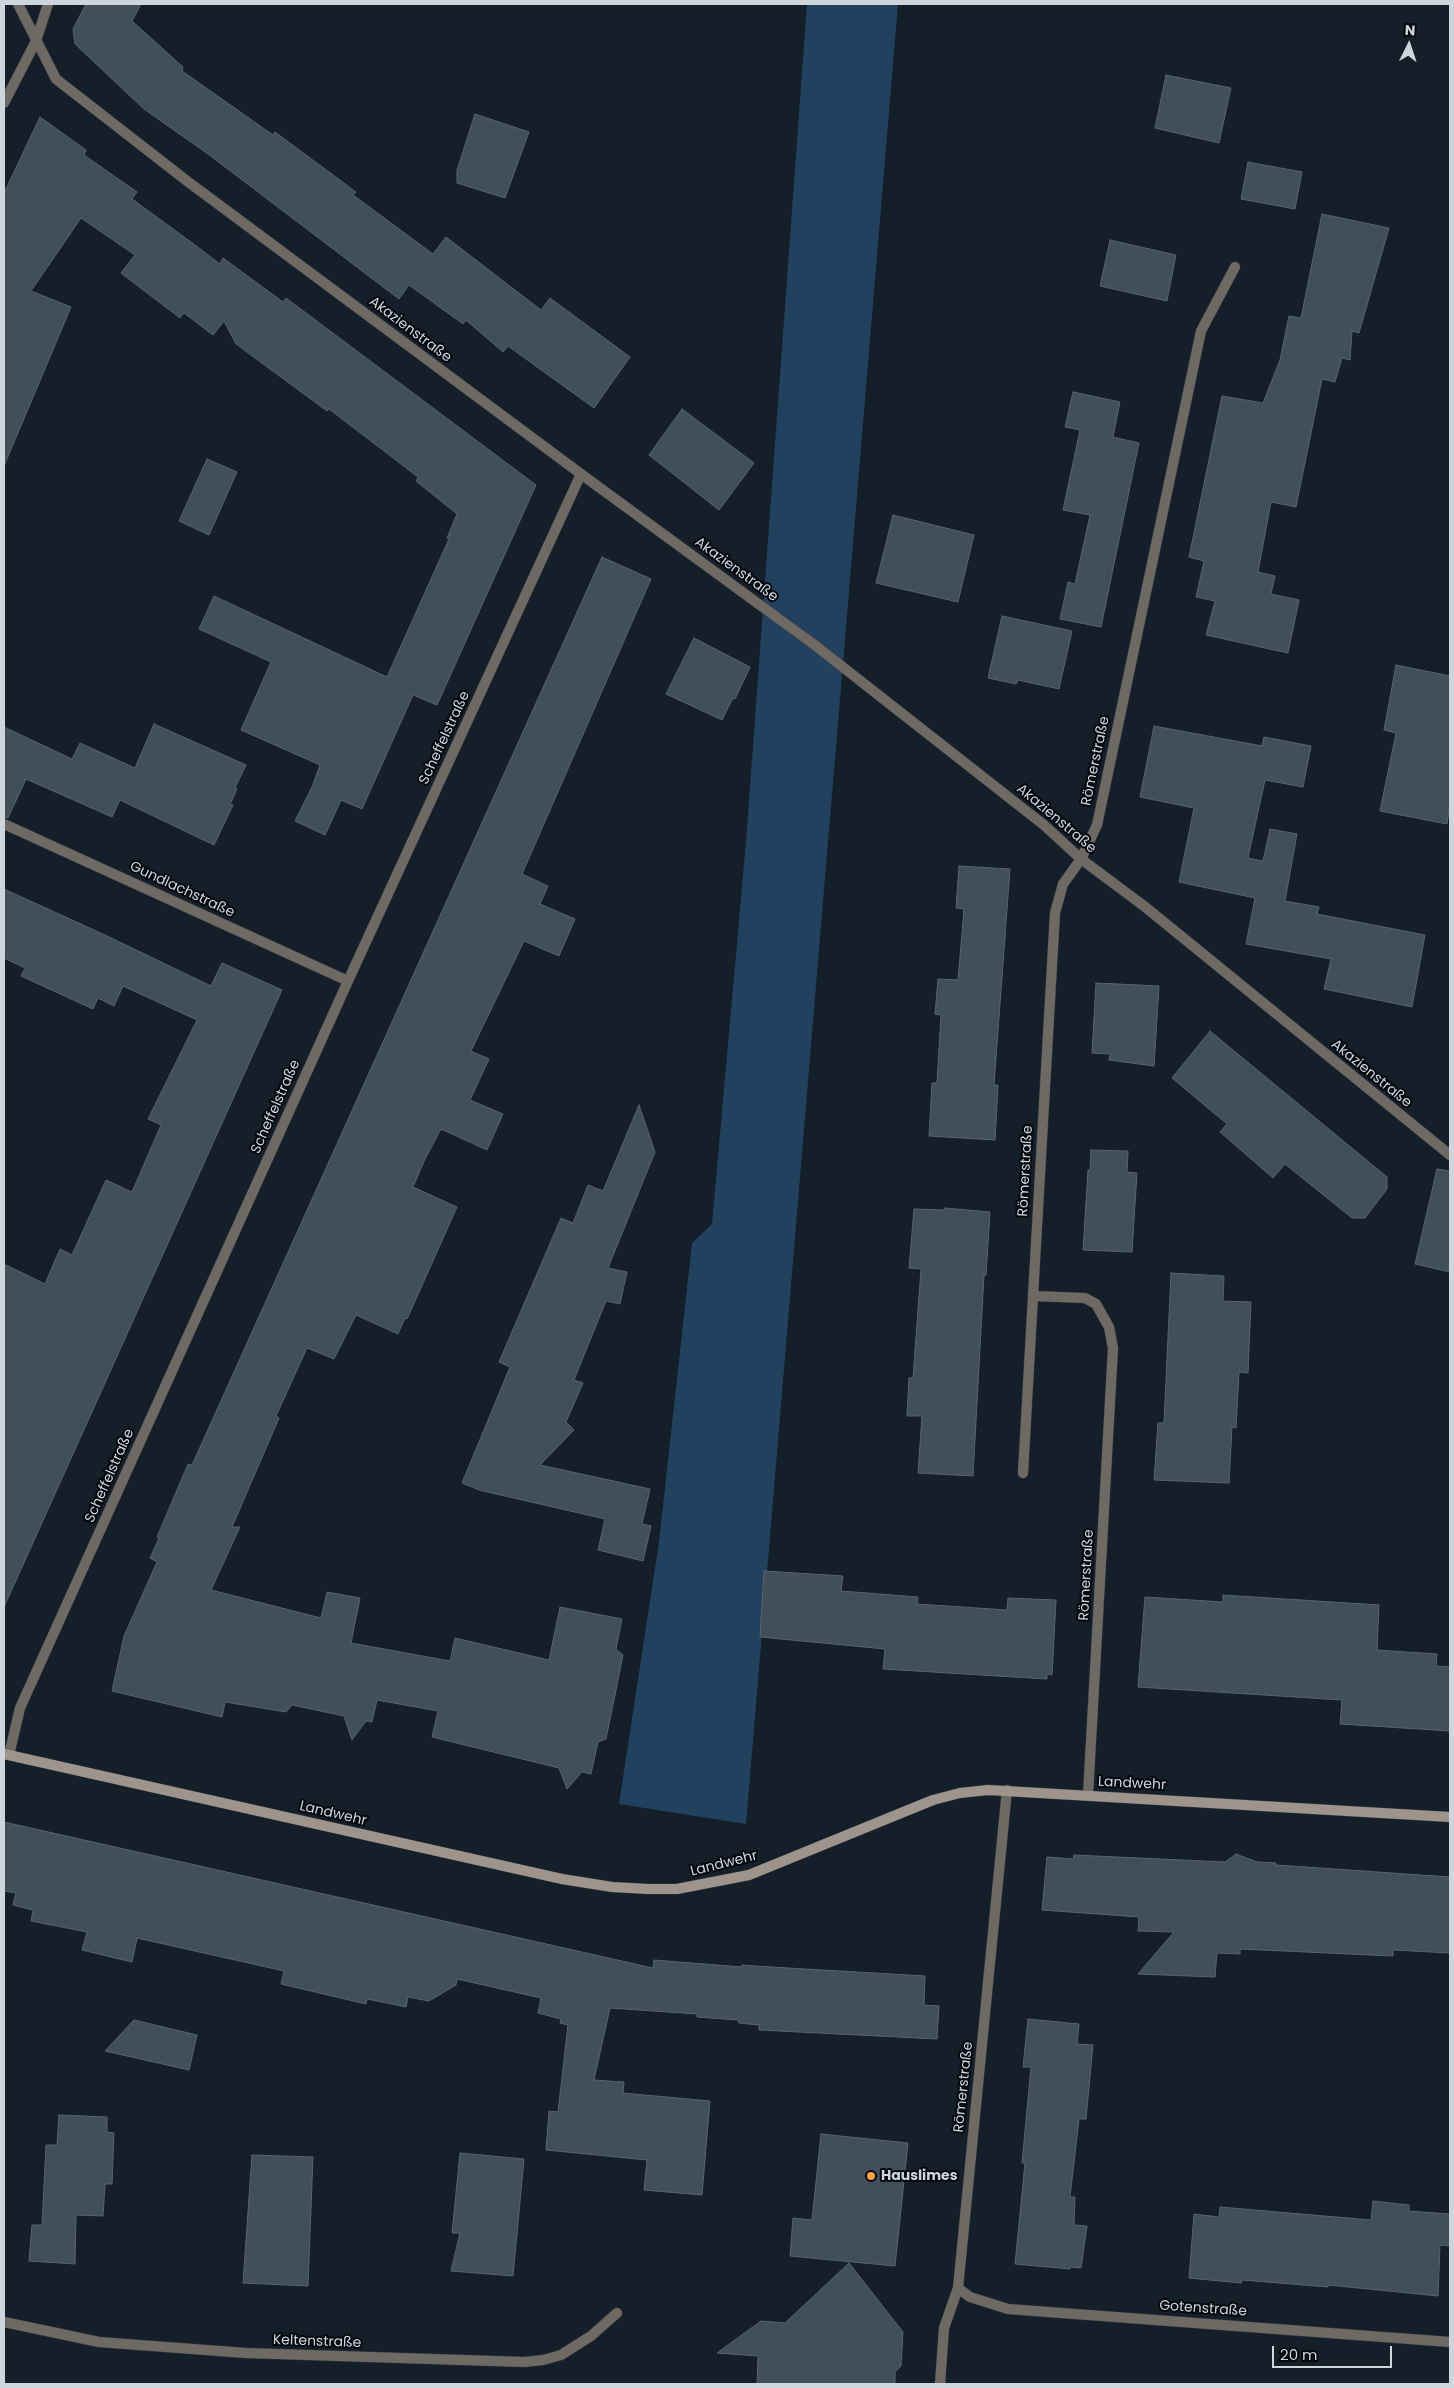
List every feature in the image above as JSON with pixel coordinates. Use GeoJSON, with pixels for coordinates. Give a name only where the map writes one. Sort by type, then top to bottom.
{"type":"FeatureCollection","features":[{"type":"Feature","properties":{"kind":"street","name":"Akazienstraße"},"geometry":{"type":"LineString","coordinates":[[18,4],[56,79],[194,186],[816,646],[1037,820],[1080,859],[1144,906],[1450,1155]]}},
{"type":"Feature","properties":{"kind":"street"},"geometry":{"type":"LineString","coordinates":[[4,103],[36,41],[48,4]]}},
{"type":"Feature","properties":{"kind":"street","name":"Römerstraße"},"geometry":{"type":"LineString","coordinates":[[1023,1473],[1054,913],[1063,884],[1080,859],[1097,825],[1201,332],[1235,267]]}},
{"type":"Feature","properties":{"kind":"street","name":"Scheffelstraße"},"geometry":{"type":"LineString","coordinates":[[6,1755],[20,1708],[348,981],[581,474]]}},
{"type":"Feature","properties":{"kind":"street","name":"Gundlachstraße"},"geometry":{"type":"LineString","coordinates":[[4,824],[348,981]]}},
{"type":"Feature","properties":{"kind":"street","name":"Römerstraße"},"geometry":{"type":"LineString","coordinates":[[1033,1296],[1085,1298],[1096,1304],[1109,1327],[1114,1348],[1088,1795]]}},
{"type":"Feature","properties":{"kind":"street","name":"Landwehr"},"geometry":{"type":"LineString","coordinates":[[6,1755],[562,1879],[612,1888],[677,1889],[749,1875],[933,1800],[960,1793],[1007,1790],[1450,1816]]}},
{"type":"Feature","properties":{"kind":"street","name":"Römerstraße"},"geometry":{"type":"LineString","coordinates":[[940,2384],[944,2328],[958,2288],[1007,1790]]}},
{"type":"Feature","properties":{"kind":"street","name":"Gotenstraße"},"geometry":{"type":"LineString","coordinates":[[958,2288],[970,2297],[1008,2309],[1450,2342]]}},
{"type":"Feature","properties":{"kind":"street","name":"Keltenstraße"},"geometry":{"type":"LineString","coordinates":[[4,2322],[99,2342],[246,2353],[524,2362],[543,2360],[561,2354],[591,2336],[617,2313]]}},
{"type":"Feature","properties":{"kind":"shaded area"},"geometry":{"type":"Polygon","coordinates":[[[807,4],[898,4],[746,1824],[619,1804],[659,1542],[692,1243],[712,1224],[746,842],[807,4]]]}},
{"type":"Feature","properties":{"kind":"building"},"geometry":{"type":"Polygon","coordinates":[[[86,4],[141,4],[132,21],[183,67],[182,71],[273,135],[275,132],[356,192],[353,195],[433,254],[446,237],[541,310],[550,298],[630,357],[594,408],[508,346],[503,352],[466,320],[463,324],[409,285],[399,299],[208,154],[144,109],[75,44],[73,29],[86,4]]]}},
{"type":"Feature","properties":{"kind":"building"},"geometry":{"type":"Polygon","coordinates":[[[1166,75],[1231,88],[1219,143],[1155,128],[1166,75]]]}},
{"type":"Feature","properties":{"kind":"building"},"geometry":{"type":"Polygon","coordinates":[[[475,114],[529,132],[505,198],[457,183],[457,170],[475,114]]]}},
{"type":"Feature","properties":{"kind":"building"},"geometry":{"type":"Polygon","coordinates":[[[40,117],[86,150],[84,155],[137,192],[132,199],[220,264],[223,258],[283,302],[286,298],[536,485],[437,705],[413,695],[362,809],[341,800],[325,835],[295,821],[312,787],[320,765],[241,730],[271,662],[199,629],[214,596],[387,677],[449,539],[447,538],[457,514],[416,481],[418,477],[329,409],[327,411],[236,344],[224,321],[213,335],[184,313],[180,318],[121,273],[135,255],[81,218],[31,291],[71,307],[4,466],[4,193],[40,117]]]}},
{"type":"Feature","properties":{"kind":"building"},"geometry":{"type":"Polygon","coordinates":[[[1248,162],[1302,172],[1295,209],[1241,199],[1248,162]]]}},
{"type":"Feature","properties":{"kind":"building"},"geometry":{"type":"Polygon","coordinates":[[[1322,214],[1389,228],[1359,333],[1352,331],[1350,360],[1342,358],[1335,382],[1322,379],[1296,507],[1271,502],[1258,572],[1275,576],[1271,594],[1299,600],[1288,653],[1206,635],[1215,601],[1196,597],[1204,561],[1189,557],[1222,396],[1263,403],[1280,360],[1289,316],[1301,318],[1322,214]]]}},
{"type":"Feature","properties":{"kind":"building"},"geometry":{"type":"Polygon","coordinates":[[[1110,240],[1176,255],[1167,301],[1100,286],[1110,240]]]}},
{"type":"Feature","properties":{"kind":"building"},"geometry":{"type":"Polygon","coordinates":[[[1073,392],[1120,402],[1113,437],[1139,443],[1101,627],[1060,619],[1068,582],[1075,584],[1090,515],[1063,510],[1080,430],[1065,427],[1073,392]]]}},
{"type":"Feature","properties":{"kind":"building"},"geometry":{"type":"Polygon","coordinates":[[[682,409],[754,463],[719,510],[649,455],[682,409]]]}},
{"type":"Feature","properties":{"kind":"building"},"geometry":{"type":"Polygon","coordinates":[[[207,459],[237,472],[209,535],[179,521],[207,459]]]}},
{"type":"Feature","properties":{"kind":"building"},"geometry":{"type":"Polygon","coordinates":[[[893,515],[974,535],[958,602],[876,583],[893,515]]]}},
{"type":"Feature","properties":{"kind":"building"},"geometry":{"type":"Polygon","coordinates":[[[602,557],[651,579],[522,874],[548,886],[540,904],[575,919],[559,956],[524,941],[471,1051],[489,1059],[470,1100],[503,1114],[487,1150],[441,1129],[413,1187],[457,1207],[407,1319],[405,1318],[398,1334],[356,1315],[334,1359],[307,1348],[276,1416],[279,1418],[232,1527],[240,1527],[211,1590],[321,1618],[327,1592],[360,1598],[351,1643],[450,1661],[455,1638],[549,1660],[560,1607],[622,1619],[616,1649],[623,1655],[616,1690],[606,1739],[598,1742],[591,1774],[582,1772],[567,1789],[559,1768],[432,1737],[438,1711],[377,1700],[372,1722],[366,1721],[352,1740],[344,1716],[292,1705],[286,1712],[225,1702],[222,1717],[112,1691],[124,1636],[157,1562],[150,1558],[159,1538],[157,1537],[188,1464],[192,1465],[602,557]]]}},
{"type":"Feature","properties":{"kind":"building"},"geometry":{"type":"Polygon","coordinates":[[[1002,616],[1072,631],[1059,689],[1018,680],[1016,684],[988,678],[1002,616]]]}},
{"type":"Feature","properties":{"kind":"building"},"geometry":{"type":"Polygon","coordinates":[[[694,638],[750,667],[735,699],[733,698],[722,720],[666,694],[694,638]]]}},
{"type":"Feature","properties":{"kind":"building"},"geometry":{"type":"Polygon","coordinates":[[[1396,665],[1450,676],[1450,805],[1447,824],[1380,811],[1396,733],[1384,730],[1396,665]]]}},
{"type":"Feature","properties":{"kind":"building"},"geometry":{"type":"Polygon","coordinates":[[[154,724],[246,765],[235,788],[237,789],[230,804],[233,805],[214,845],[120,800],[112,817],[26,779],[8,818],[4,817],[4,727],[72,759],[80,743],[135,768],[154,724]]]}},
{"type":"Feature","properties":{"kind":"building"},"geometry":{"type":"Polygon","coordinates":[[[1154,726],[1262,746],[1264,737],[1311,746],[1303,787],[1265,780],[1248,858],[1263,861],[1270,829],[1297,834],[1285,901],[1319,907],[1317,914],[1425,935],[1412,1007],[1324,989],[1331,959],[1246,944],[1255,898],[1179,882],[1194,808],[1140,797],[1154,726]]]}},
{"type":"Feature","properties":{"kind":"building"},"geometry":{"type":"Polygon","coordinates":[[[959,866],[1010,869],[994,1085],[998,1085],[995,1140],[929,1136],[932,1083],[937,1083],[941,1015],[935,1014],[938,979],[958,980],[964,909],[956,908],[959,866]]]}},
{"type":"Feature","properties":{"kind":"building"},"geometry":{"type":"Polygon","coordinates":[[[4,889],[211,986],[222,963],[282,990],[4,1607],[4,1264],[45,1284],[60,1249],[72,1255],[106,1180],[132,1192],[161,1125],[148,1119],[197,1020],[123,986],[114,1006],[98,998],[93,1009],[21,976],[25,968],[4,958],[4,889]]]}},
{"type":"Feature","properties":{"kind":"building"},"geometry":{"type":"Polygon","coordinates":[[[1096,983],[1159,986],[1154,1066],[1109,1060],[1110,1054],[1092,1053],[1096,983]]]}},
{"type":"Feature","properties":{"kind":"building"},"geometry":{"type":"Polygon","coordinates":[[[1210,1031],[1387,1177],[1387,1189],[1365,1218],[1352,1218],[1285,1164],[1273,1178],[1220,1132],[1227,1124],[1172,1078],[1210,1031]]]}},
{"type":"Feature","properties":{"kind":"building"},"geometry":{"type":"Polygon","coordinates":[[[639,1105],[655,1152],[608,1268],[627,1272],[620,1304],[606,1301],[574,1380],[583,1383],[566,1422],[574,1430],[540,1465],[650,1489],[642,1524],[651,1526],[643,1561],[598,1550],[605,1519],[479,1490],[462,1483],[510,1367],[499,1362],[561,1218],[573,1223],[588,1185],[603,1191],[639,1105]]]}},
{"type":"Feature","properties":{"kind":"building"},"geometry":{"type":"Polygon","coordinates":[[[1091,1150],[1128,1151],[1127,1172],[1137,1173],[1132,1252],[1083,1250],[1091,1150]]]}},
{"type":"Feature","properties":{"kind":"building"},"geometry":{"type":"Polygon","coordinates":[[[1437,1169],[1450,1171],[1450,1272],[1415,1264],[1437,1169]]]}},
{"type":"Feature","properties":{"kind":"building"},"geometry":{"type":"Polygon","coordinates":[[[945,1208],[990,1212],[986,1275],[984,1275],[973,1476],[918,1473],[922,1416],[907,1416],[909,1378],[913,1378],[921,1269],[909,1268],[914,1209],[945,1210],[945,1208]]]}},
{"type":"Feature","properties":{"kind":"building"},"geometry":{"type":"Polygon","coordinates":[[[1171,1273],[1224,1276],[1223,1301],[1251,1302],[1248,1373],[1239,1372],[1236,1428],[1232,1427],[1229,1483],[1154,1480],[1158,1423],[1164,1423],[1171,1273]]]}},
{"type":"Feature","properties":{"kind":"building"},"geometry":{"type":"Polygon","coordinates":[[[764,1571],[843,1576],[841,1591],[918,1597],[917,1604],[1007,1610],[1008,1598],[1056,1600],[1052,1675],[1047,1674],[1047,1679],[883,1669],[885,1649],[760,1637],[764,1571]]]}},
{"type":"Feature","properties":{"kind":"building"},"geometry":{"type":"Polygon","coordinates":[[[1223,1595],[1379,1605],[1377,1650],[1437,1654],[1436,1666],[1450,1667],[1450,1731],[1340,1724],[1342,1700],[1138,1687],[1145,1597],[1223,1602],[1223,1595]]]}},
{"type":"Feature","properties":{"kind":"building"},"geometry":{"type":"Polygon","coordinates":[[[4,1822],[653,1968],[654,1960],[742,1967],[742,1965],[925,1976],[924,2005],[939,2006],[937,2039],[759,2030],[759,2025],[739,2023],[738,2020],[697,2017],[697,2014],[610,2008],[594,2080],[624,2082],[623,2093],[710,2101],[702,2195],[644,2190],[647,2160],[546,2150],[549,2111],[558,2112],[568,2025],[560,2023],[561,2019],[538,2013],[541,1998],[457,1979],[456,1985],[429,2001],[408,1997],[406,2007],[367,1999],[366,2004],[281,1984],[284,1971],[137,1938],[132,1962],[82,1950],[87,1932],[31,1921],[33,1910],[13,1905],[16,1893],[4,1891],[4,1822]]]}},
{"type":"Feature","properties":{"kind":"building"},"geometry":{"type":"Polygon","coordinates":[[[1236,1854],[1257,1862],[1276,1863],[1276,1865],[1450,1877],[1450,1953],[1393,1950],[1393,1956],[1240,1949],[1240,1954],[1217,1953],[1215,1977],[1138,1974],[1174,1932],[1138,1931],[1139,1917],[1042,1910],[1047,1857],[1073,1859],[1074,1855],[1225,1862],[1236,1854]]]}},
{"type":"Feature","properties":{"kind":"building"},"geometry":{"type":"Polygon","coordinates":[[[1028,2019],[1079,2024],[1077,2044],[1093,2045],[1086,2119],[1079,2119],[1070,2197],[1075,2197],[1074,2225],[1087,2226],[1081,2268],[1070,2267],[1070,2269],[1015,2264],[1025,2163],[1022,2163],[1031,2067],[1023,2067],[1028,2019]]]}},
{"type":"Feature","properties":{"kind":"building"},"geometry":{"type":"Polygon","coordinates":[[[134,2020],[197,2035],[189,2070],[105,2051],[134,2020]]]}},
{"type":"Feature","properties":{"kind":"building"},"geometry":{"type":"Polygon","coordinates":[[[59,2115],[107,2117],[107,2132],[114,2133],[112,2184],[105,2184],[103,2216],[76,2215],[75,2264],[29,2261],[32,2225],[42,2225],[46,2145],[57,2145],[59,2115]]]}},
{"type":"Feature","properties":{"kind":"building"},"geometry":{"type":"Polygon","coordinates":[[[821,2134],[908,2143],[895,2266],[790,2256],[793,2218],[812,2220],[821,2134]]]}},
{"type":"Feature","properties":{"kind":"building"},"geometry":{"type":"Polygon","coordinates":[[[460,2153],[524,2159],[513,2276],[451,2271],[460,2233],[452,2233],[460,2153]]]}},
{"type":"Feature","properties":{"kind":"building"},"geometry":{"type":"Polygon","coordinates":[[[252,2155],[313,2157],[308,2286],[243,2283],[252,2155]]]}},
{"type":"Feature","properties":{"kind":"building"},"geometry":{"type":"Polygon","coordinates":[[[1373,2201],[1409,2205],[1409,2211],[1450,2214],[1450,2246],[1440,2245],[1438,2296],[1328,2285],[1328,2287],[1242,2280],[1241,2283],[1189,2278],[1194,2214],[1219,2217],[1220,2207],[1371,2220],[1373,2201]]]}},
{"type":"Feature","properties":{"kind":"building"},"geometry":{"type":"Polygon","coordinates":[[[849,2263],[903,2332],[901,2366],[895,2372],[895,2384],[757,2384],[758,2356],[717,2353],[761,2321],[785,2323],[849,2263]]]}},
{"type":"Feature","properties":{"kind":"place","name":"Hauslimes"},"geometry":{"type":"Point","coordinates":[871,2176]}}]}
